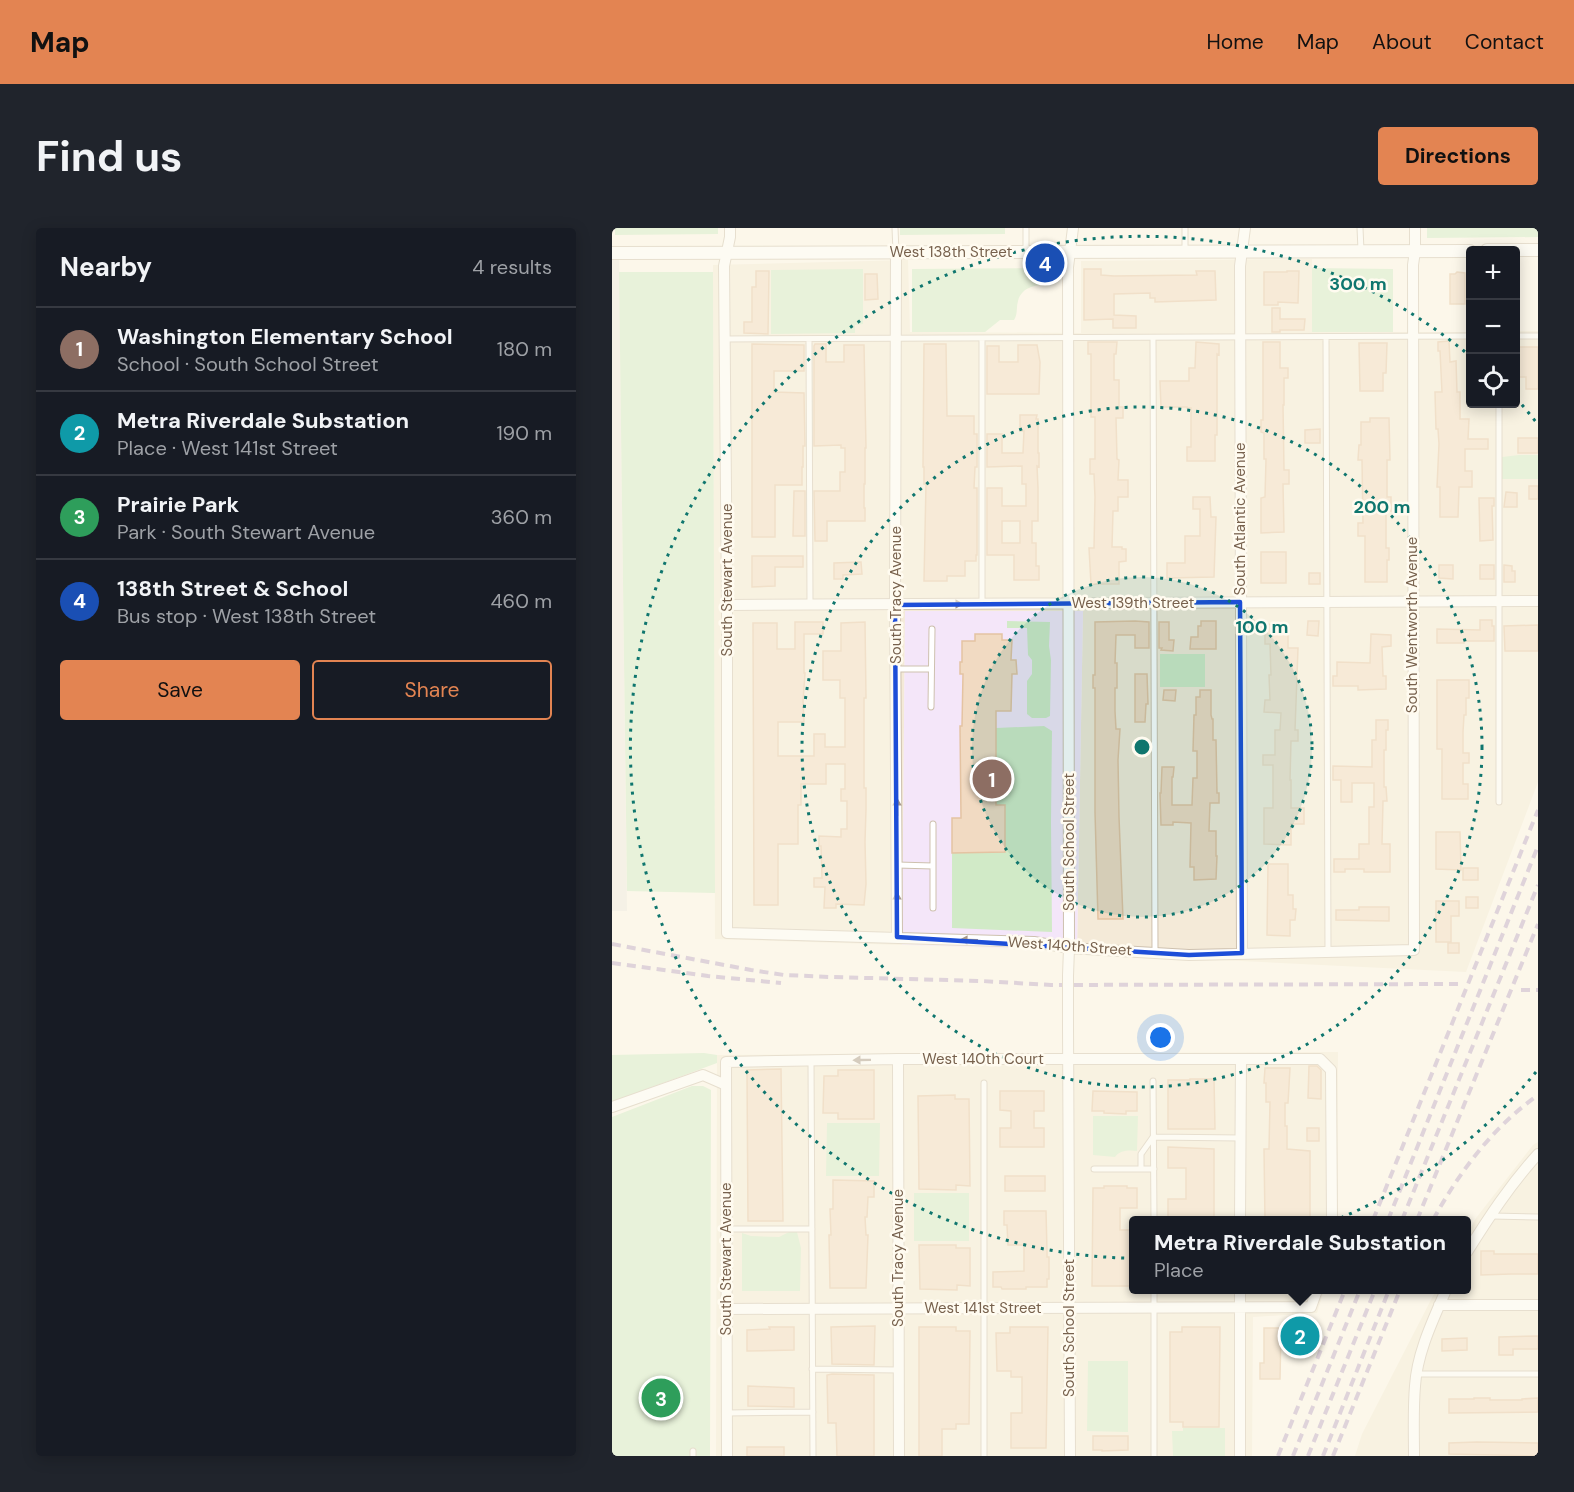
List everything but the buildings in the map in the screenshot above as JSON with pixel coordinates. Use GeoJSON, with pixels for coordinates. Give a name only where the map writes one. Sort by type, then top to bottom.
{"type":"FeatureCollection","features":[{"type":"Feature","properties":{"kind":"street","name":"South Stewart Avenue"},"geometry":{"type":"LineString","coordinates":[[727,933],[724,266],[730,228]]}},
{"type":"Feature","properties":{"kind":"street","name":"South School Street"},"geometry":{"type":"LineString","coordinates":[[1070,1456],[1068,267],[1073,228]]}},
{"type":"Feature","properties":{"kind":"street","name":"South Atlantic Avenue"},"geometry":{"type":"LineString","coordinates":[[1242,953],[1240,266],[1245,228]]}},
{"type":"Feature","properties":{"kind":"street","name":"South Wentworth Avenue"},"geometry":{"type":"LineString","coordinates":[[1414,950],[1412,602],[1415,228]]}},
{"type":"Feature","properties":{"kind":"street","name":"West 138th Street"},"geometry":{"type":"LineString","coordinates":[[612,253],[1466,250]]}},
{"type":"Feature","properties":{"kind":"street"},"geometry":{"type":"LineString","coordinates":[[1520,250],[1538,250]]}},
{"type":"Feature","properties":{"kind":"street","name":"South Tracy Avenue"},"geometry":{"type":"LineString","coordinates":[[896,252],[897,937]]}},
{"type":"Feature","properties":{"kind":"street","name":"West 139th Street"},"geometry":{"type":"LineString","coordinates":[[727,604],[1538,601]]}},
{"type":"Feature","properties":{"kind":"street","name":"West 140th Street"},"geometry":{"type":"LineString","coordinates":[[727,933],[1034,942],[1069,948],[1189,955],[1414,950]]}},
{"type":"Feature","properties":{"kind":"street","name":"South Tracy Avenue"},"geometry":{"type":"LineString","coordinates":[[898,1059],[899,1456]]}},
{"type":"Feature","properties":{"kind":"street","name":"West 140th Court"},"geometry":{"type":"LineString","coordinates":[[726,1062],[898,1059],[1320,1059],[1331,1070],[1332,1216]]}},
{"type":"Feature","properties":{"kind":"street"},"geometry":{"type":"LineString","coordinates":[[1240,1216],[1241,1059]]}},
{"type":"Feature","properties":{"kind":"street","name":"South Stewart Avenue"},"geometry":{"type":"LineString","coordinates":[[726,1062],[727,1456]]}},
{"type":"Feature","properties":{"kind":"street"},"geometry":{"type":"LineString","coordinates":[[612,1107],[703,1075],[726,1085]]}},
{"type":"Feature","properties":{"kind":"street"},"geometry":{"type":"LineString","coordinates":[[1471,1245],[1488,1216],[1538,1154]]}},
{"type":"Feature","properties":{"kind":"street"},"geometry":{"type":"LineString","coordinates":[[1240,1294],[1240,1456]]}},
{"type":"Feature","properties":{"kind":"street","name":"West 141st Street"},"geometry":{"type":"LineString","coordinates":[[726,1309],[1311,1307],[1316,1294]]}},
{"type":"Feature","properties":{"kind":"street"},"geometry":{"type":"LineString","coordinates":[[1414,1456],[1416,1374],[1426,1338],[1444,1294]]}},
{"type":"Feature","properties":{"kind":"street"},"geometry":{"type":"LineString","coordinates":[[1439,1305],[1538,1305]]}},
{"type":"Feature","properties":{"kind":"lane"},"geometry":{"type":"LineString","coordinates":[[895,228],[896,252]]}},
{"type":"Feature","properties":{"kind":"lane"},"geometry":{"type":"LineString","coordinates":[[1026,228],[1026,252]]}},
{"type":"Feature","properties":{"kind":"lane"},"geometry":{"type":"LineString","coordinates":[[1185,228],[1185,251]]}},
{"type":"Feature","properties":{"kind":"lane"},"geometry":{"type":"LineString","coordinates":[[1360,228],[1361,251]]}},
{"type":"Feature","properties":{"kind":"lane"},"geometry":{"type":"LineString","coordinates":[[725,339],[1466,336]]}},
{"type":"Feature","properties":{"kind":"lane"},"geometry":{"type":"LineString","coordinates":[[1520,336],[1538,336]]}},
{"type":"Feature","properties":{"kind":"lane"},"geometry":{"type":"LineString","coordinates":[[1326,337],[1328,952]]}},
{"type":"Feature","properties":{"kind":"lane"},"geometry":{"type":"LineString","coordinates":[[982,338],[982,604]]}},
{"type":"Feature","properties":{"kind":"lane"},"geometry":{"type":"LineString","coordinates":[[1153,338],[1155,952]]}},
{"type":"Feature","properties":{"kind":"lane"},"geometry":{"type":"LineString","coordinates":[[809,339],[810,605]]}},
{"type":"Feature","properties":{"kind":"lane"},"geometry":{"type":"LineString","coordinates":[[1499,408],[1499,802]]}},
{"type":"Feature","properties":{"kind":"lane"},"geometry":{"type":"LineString","coordinates":[[932,629],[932,707]]}},
{"type":"Feature","properties":{"kind":"lane"},"geometry":{"type":"LineString","coordinates":[[896,669],[932,669]]}},
{"type":"Feature","properties":{"kind":"lane"},"geometry":{"type":"LineString","coordinates":[[933,824],[933,908]]}},
{"type":"Feature","properties":{"kind":"lane"},"geometry":{"type":"LineString","coordinates":[[897,865],[933,866]]}},
{"type":"Feature","properties":{"kind":"lane"},"geometry":{"type":"LineString","coordinates":[[811,1061],[813,1456]]}},
{"type":"Feature","properties":{"kind":"lane"},"geometry":{"type":"LineString","coordinates":[[1153,1081],[1154,1216]]}},
{"type":"Feature","properties":{"kind":"lane"},"geometry":{"type":"LineString","coordinates":[[984,1083],[984,1456]]}},
{"type":"Feature","properties":{"kind":"lane"},"geometry":{"type":"LineString","coordinates":[[1154,1137],[1240,1138]]}},
{"type":"Feature","properties":{"kind":"lane"},"geometry":{"type":"LineString","coordinates":[[1141,1169],[1141,1154],[1154,1137]]}},
{"type":"Feature","properties":{"kind":"lane"},"geometry":{"type":"LineString","coordinates":[[1094,1168],[1154,1169]]}},
{"type":"Feature","properties":{"kind":"lane"},"geometry":{"type":"LineString","coordinates":[[1488,1216],[1538,1217]]}},
{"type":"Feature","properties":{"kind":"lane"},"geometry":{"type":"LineString","coordinates":[[726,1229],[812,1229]]}},
{"type":"Feature","properties":{"kind":"lane"},"geometry":{"type":"LineString","coordinates":[[1154,1294],[1154,1456]]}},
{"type":"Feature","properties":{"kind":"lane"},"geometry":{"type":"LineString","coordinates":[[812,1369],[898,1370]]}},
{"type":"Feature","properties":{"kind":"lane"},"geometry":{"type":"LineString","coordinates":[[1416,1374],[1538,1374]]}},
{"type":"Feature","properties":{"kind":"lane"},"geometry":{"type":"LineString","coordinates":[[727,1413],[813,1412]]}},
{"type":"Feature","properties":{"kind":"highlighted area"},"geometry":{"type":"Polygon","coordinates":[[[1240,602],[1242,953],[1189,955],[897,937],[895,605],[1240,602]]]}},
{"type":"Feature","properties":{"kind":"shaded area"},"geometry":{"type":"Polygon","coordinates":[[[612,259],[619,259],[627,911],[612,911],[612,259]]]}},
{"type":"Feature","properties":{"kind":"shaded area"},"geometry":{"type":"Polygon","coordinates":[[[1312,259],[1312,332],[1466,332],[1466,408],[1520,408],[1520,331],[1538,331],[1538,782],[1466,972],[1077,953],[1083,611],[905,611],[902,945],[715,939],[713,265],[908,260],[910,332],[1081,333],[1081,261],[1312,259]]]}},
{"type":"Feature","properties":{"kind":"shaded area"},"geometry":{"type":"Polygon","coordinates":[[[905,611],[1083,611],[1077,953],[1054,950],[902,945],[905,611]]]}},
{"type":"Feature","properties":{"kind":"shaded area"},"geometry":{"type":"Polygon","coordinates":[[[1338,1052],[1337,1216],[1129,1216],[1129,1294],[1323,1294],[1317,1313],[1253,1317],[1252,1456],[716,1456],[717,1055],[1338,1052]]]}},
{"type":"Feature","properties":{"kind":"shaded area"},"geometry":{"type":"Polygon","coordinates":[[[1538,1142],[1538,1456],[1355,1456],[1362,1434],[1434,1294],[1471,1294],[1471,1227],[1533,1145],[1538,1142]]]}},
{"type":"Feature","properties":{"kind":"green space"},"geometry":{"type":"Polygon","coordinates":[[[615,228],[718,228],[718,234],[615,235],[615,228]]]}},
{"type":"Feature","properties":{"kind":"green space"},"geometry":{"type":"Polygon","coordinates":[[[900,228],[1005,228],[1005,234],[900,235],[900,228]]]}},
{"type":"Feature","properties":{"kind":"green space"},"geometry":{"type":"Polygon","coordinates":[[[1427,228],[1538,228],[1538,237],[1427,238],[1427,228]]]}},
{"type":"Feature","properties":{"kind":"green space"},"geometry":{"type":"Polygon","coordinates":[[[1049,268],[1050,284],[1035,286],[1023,292],[1018,301],[1014,320],[1000,320],[985,332],[912,332],[912,269],[1049,268]]]}},
{"type":"Feature","properties":{"kind":"green space"},"geometry":{"type":"Polygon","coordinates":[[[1312,268],[1393,269],[1393,332],[1312,332],[1312,268]]]}},
{"type":"Feature","properties":{"kind":"green space"},"geometry":{"type":"Polygon","coordinates":[[[863,269],[863,324],[855,325],[855,333],[771,334],[771,270],[863,269]]]}},
{"type":"Feature","properties":{"kind":"green space"},"geometry":{"type":"Polygon","coordinates":[[[619,272],[713,272],[715,893],[627,891],[619,272]]]}},
{"type":"Feature","properties":{"kind":"green space"},"geometry":{"type":"Polygon","coordinates":[[[1538,455],[1538,479],[1502,479],[1502,457],[1538,455]]]}},
{"type":"Feature","properties":{"kind":"green space"},"geometry":{"type":"Polygon","coordinates":[[[1007,621],[1050,622],[1050,716],[1046,718],[1032,718],[1027,714],[1027,681],[1032,674],[1032,660],[1028,655],[1027,628],[1007,628],[1007,621]]]}},
{"type":"Feature","properties":{"kind":"green space"},"geometry":{"type":"Polygon","coordinates":[[[1160,654],[1205,654],[1205,687],[1160,687],[1160,654]]]}},
{"type":"Feature","properties":{"kind":"green space"},"geometry":{"type":"Polygon","coordinates":[[[1044,726],[1052,731],[1052,932],[952,928],[952,853],[1005,851],[1005,805],[996,805],[996,728],[1044,726]]]}},
{"type":"Feature","properties":{"kind":"green space"},"geometry":{"type":"Polygon","coordinates":[[[704,1053],[717,1055],[717,1063],[612,1102],[612,1055],[704,1053]]]}},
{"type":"Feature","properties":{"kind":"green space"},"geometry":{"type":"Polygon","coordinates":[[[692,1086],[703,1086],[711,1090],[710,1456],[612,1456],[612,1117],[692,1086]]]}},
{"type":"Feature","properties":{"kind":"green space"},"geometry":{"type":"Polygon","coordinates":[[[1093,1116],[1138,1116],[1137,1151],[1122,1152],[1115,1157],[1093,1155],[1093,1116]]]}},
{"type":"Feature","properties":{"kind":"green space"},"geometry":{"type":"Polygon","coordinates":[[[827,1123],[880,1123],[879,1176],[826,1176],[827,1123]]]}},
{"type":"Feature","properties":{"kind":"green space"},"geometry":{"type":"Polygon","coordinates":[[[914,1193],[969,1193],[969,1241],[914,1241],[914,1193]]]}},
{"type":"Feature","properties":{"kind":"green space"},"geometry":{"type":"Polygon","coordinates":[[[789,1232],[797,1232],[801,1248],[800,1291],[742,1291],[742,1233],[751,1236],[779,1237],[789,1232]]]}},
{"type":"Feature","properties":{"kind":"green space"},"geometry":{"type":"Polygon","coordinates":[[[1088,1361],[1128,1361],[1128,1432],[1087,1431],[1088,1361]]]}},
{"type":"Feature","properties":{"kind":"green space"},"geometry":{"type":"Polygon","coordinates":[[[1183,1428],[1225,1428],[1225,1456],[1173,1456],[1172,1431],[1183,1431],[1183,1428]]]}},
{"type":"Feature","properties":{"kind":"railway"},"geometry":{"type":"LineString","coordinates":[[1375,1216],[1538,810]]}},
{"type":"Feature","properties":{"kind":"railway"},"geometry":{"type":"LineString","coordinates":[[1390,1216],[1538,846]]}},
{"type":"Feature","properties":{"kind":"railway"},"geometry":{"type":"LineString","coordinates":[[1404,1216],[1538,885]]}},
{"type":"Feature","properties":{"kind":"railway"},"geometry":{"type":"LineString","coordinates":[[1419,1216],[1538,924]]}},
{"type":"Feature","properties":{"kind":"railway"},"geometry":{"type":"LineString","coordinates":[[612,944],[784,975],[1051,985],[1463,984]]}},
{"type":"Feature","properties":{"kind":"railway"},"geometry":{"type":"LineString","coordinates":[[612,963],[781,983]]}},
{"type":"Feature","properties":{"kind":"railway"},"geometry":{"type":"LineString","coordinates":[[1521,990],[1538,990]]}},
{"type":"Feature","properties":{"kind":"railway"},"geometry":{"type":"LineString","coordinates":[[1435,1216],[1454,1184],[1478,1152],[1506,1122],[1538,1095]]}},
{"type":"Feature","properties":{"kind":"railway"},"geometry":{"type":"LineString","coordinates":[[1278,1456],[1343,1294]]}},
{"type":"Feature","properties":{"kind":"railway"},"geometry":{"type":"LineString","coordinates":[[1293,1456],[1358,1294]]}},
{"type":"Feature","properties":{"kind":"railway"},"geometry":{"type":"LineString","coordinates":[[1308,1456],[1373,1294]]}},
{"type":"Feature","properties":{"kind":"railway"},"geometry":{"type":"LineString","coordinates":[[1323,1456],[1387,1294]]}},
{"type":"Feature","properties":{"kind":"railway"},"geometry":{"type":"LineString","coordinates":[[1333,1456],[1398,1294]]}},
{"type":"Feature","properties":{"kind":"place","name":"138th Street & School"},"geometry":{"type":"Point","coordinates":[1045,263]}},
{"type":"Feature","properties":{"kind":"place","name":"Washington Elementary School"},"geometry":{"type":"Point","coordinates":[992,779]}},
{"type":"Feature","properties":{"kind":"place","name":"Metra Riverdale Substation"},"geometry":{"type":"Point","coordinates":[1300,1336]}},
{"type":"Feature","properties":{"kind":"place","name":"Prairie Park"},"geometry":{"type":"Point","coordinates":[661,1398]}}]}
